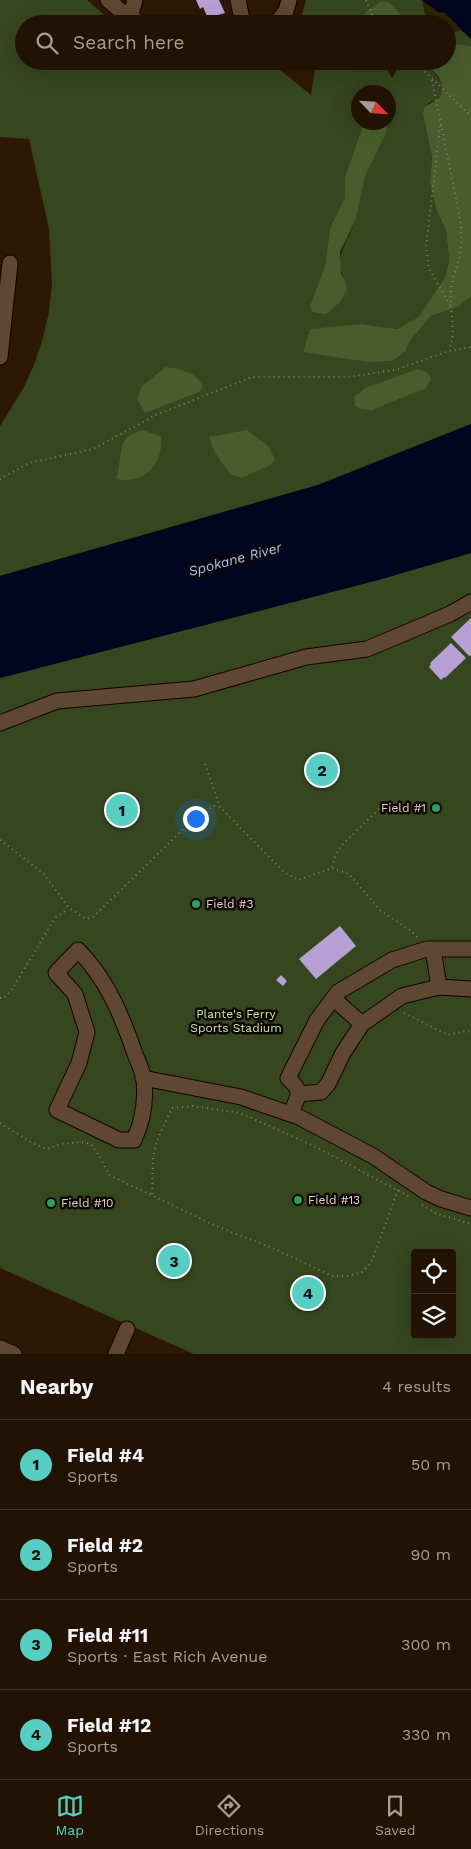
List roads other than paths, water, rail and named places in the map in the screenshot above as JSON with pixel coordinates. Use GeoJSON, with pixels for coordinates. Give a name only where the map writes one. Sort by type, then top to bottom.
{"type":"FeatureCollection","features":[{"type":"Feature","properties":{"kind":"street"},"geometry":{"type":"LineString","coordinates":[[108,0],[129,15]]}},
{"type":"Feature","properties":{"kind":"street"},"geometry":{"type":"LineString","coordinates":[[135,0],[136,15]]}},
{"type":"Feature","properties":{"kind":"street"},"geometry":{"type":"LineString","coordinates":[[238,0],[241,15]]}},
{"type":"Feature","properties":{"kind":"street"},"geometry":{"type":"LineString","coordinates":[[283,15],[286,11],[289,0]]}},
{"type":"Feature","properties":{"kind":"street"},"geometry":{"type":"LineString","coordinates":[[0,357],[10,263]]}},
{"type":"Feature","properties":{"kind":"street"},"geometry":{"type":"LineString","coordinates":[[0,723],[57,700],[194,689],[306,657],[367,648],[450,614],[471,602]]}},
{"type":"Feature","properties":{"kind":"street"},"geometry":{"type":"LineString","coordinates":[[291,1114],[299,1094],[298,1087],[288,1078],[317,1020],[338,992],[392,960],[427,950],[471,949]]}},
{"type":"Feature","properties":{"kind":"street"},"geometry":{"type":"LineString","coordinates":[[78,950],[92,964],[110,991],[131,1040],[144,1078],[144,1107],[139,1130],[134,1140],[119,1140],[57,1110],[79,1063],[87,1032],[75,994],[56,973],[78,950]]}},
{"type":"Feature","properties":{"kind":"street"},"geometry":{"type":"LineString","coordinates":[[427,950],[438,987]]}},
{"type":"Feature","properties":{"kind":"street"},"geometry":{"type":"LineString","coordinates":[[299,1094],[321,1092],[328,1084],[343,1053],[362,1024],[402,996],[438,987],[471,989]]}},
{"type":"Feature","properties":{"kind":"street"},"geometry":{"type":"LineString","coordinates":[[334,999],[362,1024]]}},
{"type":"Feature","properties":{"kind":"street"},"geometry":{"type":"LineString","coordinates":[[144,1078],[241,1097],[291,1114],[350,1143],[426,1192],[471,1208]]}},
{"type":"Feature","properties":{"kind":"street"},"geometry":{"type":"LineString","coordinates":[[116,1354],[127,1329]]}},
{"type":"Feature","properties":{"kind":"street"},"geometry":{"type":"LineString","coordinates":[[0,1348],[14,1354]]}},
{"type":"Feature","properties":{"kind":"water"},"geometry":{"type":"Polygon","coordinates":[[[422,0],[471,0],[471,39],[456,24],[456,15],[438,12],[422,0]]]}},
{"type":"Feature","properties":{"kind":"water","name":"Spokane River"},"geometry":{"type":"Polygon","coordinates":[[[471,424],[471,553],[378,580],[0,678],[0,576],[318,485],[471,424]]]}},
{"type":"Feature","properties":{"kind":"place","name":"Field #2"},"geometry":{"type":"Point","coordinates":[322,770]}},
{"type":"Feature","properties":{"kind":"place","name":"Field #1"},"geometry":{"type":"Point","coordinates":[436,808]}},
{"type":"Feature","properties":{"kind":"place","name":"Field #4"},"geometry":{"type":"Point","coordinates":[122,810]}},
{"type":"Feature","properties":{"kind":"place","name":"Field #3"},"geometry":{"type":"Point","coordinates":[196,904]}},
{"type":"Feature","properties":{"kind":"place","name":"Field #13"},"geometry":{"type":"Point","coordinates":[298,1200]}},
{"type":"Feature","properties":{"kind":"place","name":"Field #10"},"geometry":{"type":"Point","coordinates":[51,1203]}},
{"type":"Feature","properties":{"kind":"place","name":"Field #11"},"geometry":{"type":"Point","coordinates":[174,1261]}},
{"type":"Feature","properties":{"kind":"place","name":"Field #12"},"geometry":{"type":"Point","coordinates":[308,1293]}},
{"type":"Feature","properties":{"kind":"park label","name":"Plante's Ferry Sports Stadium"},"geometry":{"type":"Point","coordinates":[236,1021]}}]}
